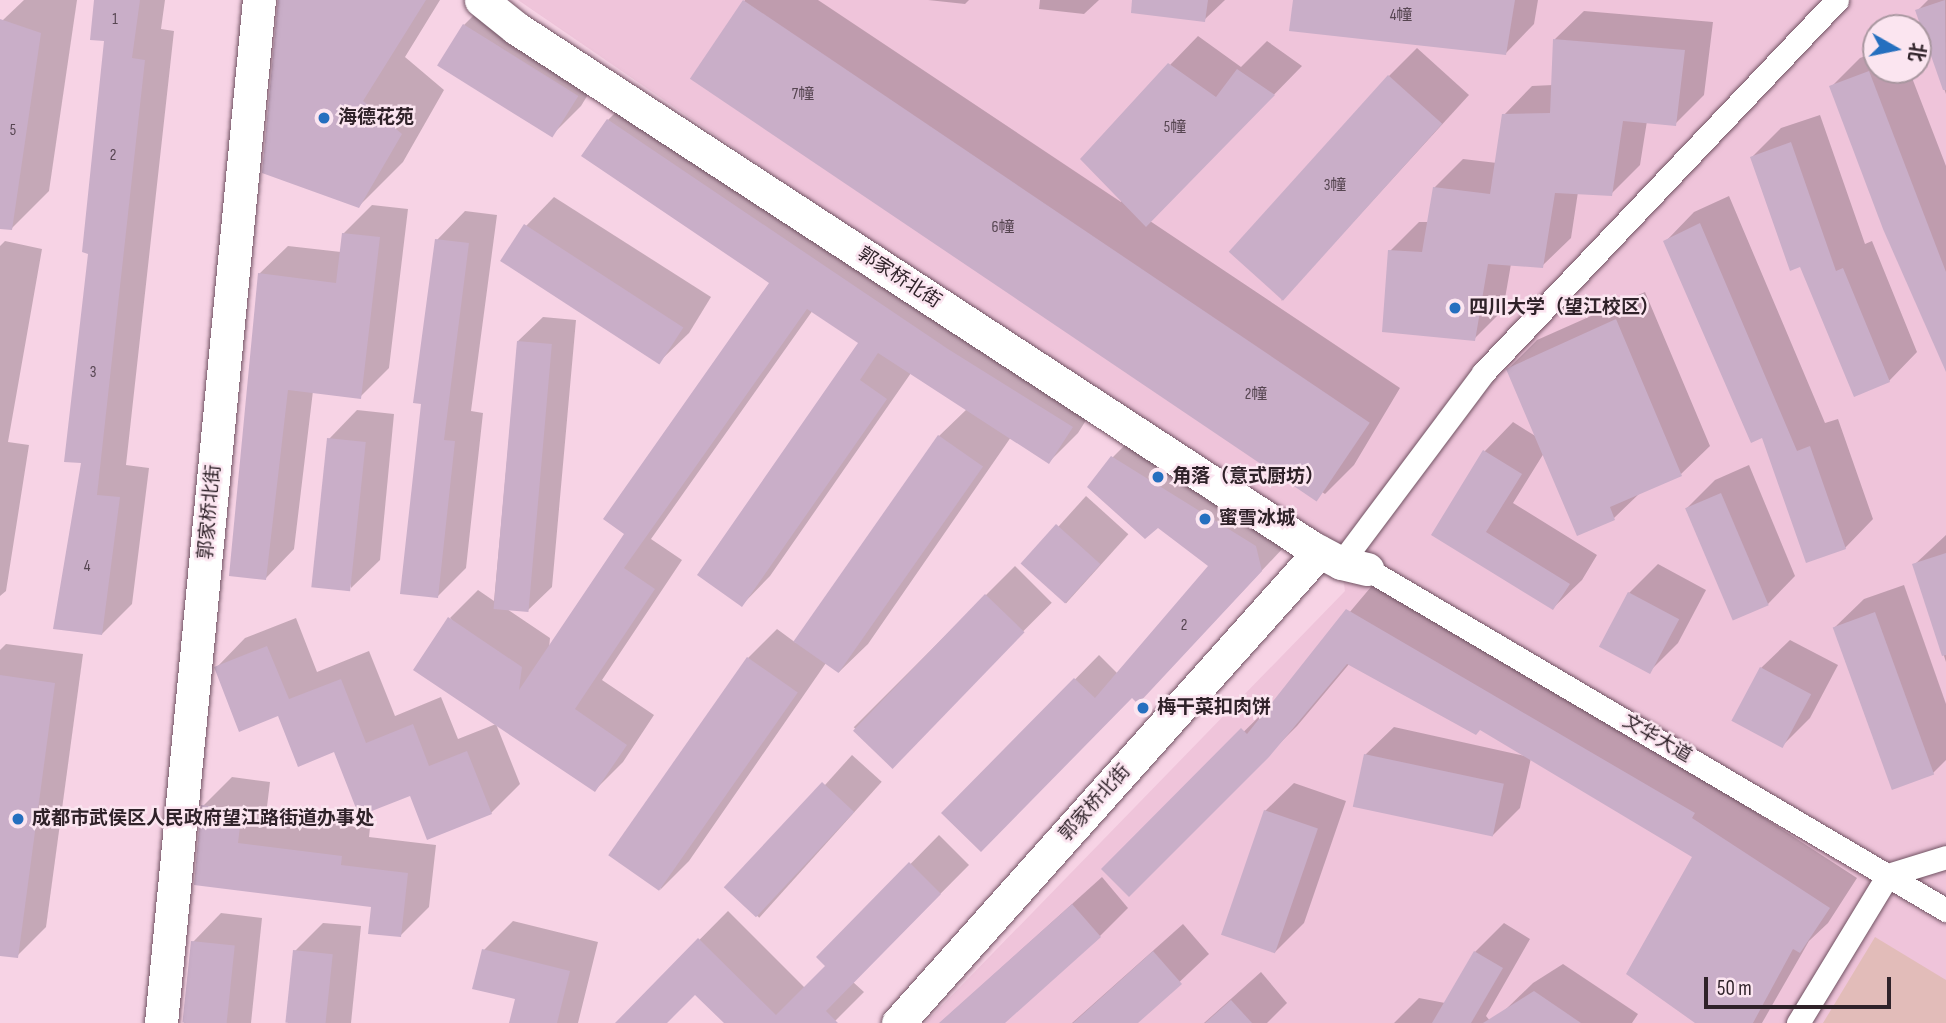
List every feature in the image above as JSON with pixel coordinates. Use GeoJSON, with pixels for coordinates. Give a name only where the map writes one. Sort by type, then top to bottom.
{"type":"FeatureCollection","features":[{"type":"Feature","properties":{"kind":"street","name":"郭家桥北街"},"geometry":{"type":"LineString","coordinates":[[162,1023],[259,0]]}},
{"type":"Feature","properties":{"kind":"street","name":"郭家桥北街"},"geometry":{"type":"LineString","coordinates":[[481,0],[516,28],[1342,561],[898,1023]]}},
{"type":"Feature","properties":{"kind":"street"},"geometry":{"type":"LineString","coordinates":[[1342,561],[1483,373],[1837,0]]}},
{"type":"Feature","properties":{"kind":"street","name":"文华大道"},"geometry":{"type":"LineString","coordinates":[[1342,561],[1946,910]]}},
{"type":"Feature","properties":{"kind":"street"},"geometry":{"type":"LineString","coordinates":[[1798,1023],[1888,875],[1946,857]]}},
{"type":"Feature","properties":{"kind":"shaded area","name":"四川大学（望江校区）"},"geometry":{"type":"Polygon","coordinates":[[[518,0],[1946,0],[1946,1023],[925,1023],[1345,591],[1341,564],[518,0]]]}},
{"type":"Feature","properties":{"kind":"shaded area"},"geometry":{"type":"Polygon","coordinates":[[[1875,937],[1946,980],[1946,1023],[1823,1023],[1875,937]]]}},
{"type":"Feature","properties":{"kind":"building"},"geometry":{"type":"Polygon","coordinates":[[[94,0],[140,0],[132,58],[145,60],[97,495],[120,497],[102,635],[53,629],[81,463],[64,462],[88,254],[82,252],[104,41],[90,40],[94,0]]]}},
{"type":"Feature","properties":{"kind":"building","name":"海德花苑"},"geometry":{"type":"Polygon","coordinates":[[[278,0],[426,0],[363,101],[402,134],[359,208],[262,173],[278,0]]]}},
{"type":"Feature","properties":{"kind":"building"},"geometry":{"type":"Polygon","coordinates":[[[743,0],[1370,423],[1317,502],[690,79],[743,0]]]}},
{"type":"Feature","properties":{"kind":"building"},"geometry":{"type":"Polygon","coordinates":[[[1132,0],[1208,0],[1205,22],[1131,13],[1132,0]]]}},
{"type":"Feature","properties":{"kind":"building"},"geometry":{"type":"Polygon","coordinates":[[[1293,0],[1515,0],[1506,55],[1289,31],[1293,0]]]}},
{"type":"Feature","properties":{"kind":"building"},"geometry":{"type":"Polygon","coordinates":[[[1945,0],[1946,90],[1943,90],[1932,59],[1932,14],[1916,14],[1915,10],[1945,0]]]}},
{"type":"Feature","properties":{"kind":"building"},"geometry":{"type":"Polygon","coordinates":[[[0,19],[41,33],[12,230],[0,229],[0,19]]]}},
{"type":"Feature","properties":{"kind":"building"},"geometry":{"type":"Polygon","coordinates":[[[463,24],[578,96],[552,138],[437,66],[463,24]]]}},
{"type":"Feature","properties":{"kind":"building"},"geometry":{"type":"Polygon","coordinates":[[[1553,39],[1685,50],[1676,126],[1623,121],[1612,196],[1555,193],[1543,268],[1488,264],[1475,341],[1382,332],[1388,250],[1422,252],[1433,187],[1490,194],[1502,114],[1550,113],[1553,39]]]}},
{"type":"Feature","properties":{"kind":"building"},"geometry":{"type":"Polygon","coordinates":[[[1168,63],[1216,97],[1237,69],[1275,95],[1146,227],[1080,159],[1168,63]]]}},
{"type":"Feature","properties":{"kind":"building"},"geometry":{"type":"Polygon","coordinates":[[[1862,74],[1862,84],[1874,84],[1946,272],[1946,372],[1883,229],[1829,86],[1862,74]]]}},
{"type":"Feature","properties":{"kind":"building"},"geometry":{"type":"Polygon","coordinates":[[[1388,75],[1442,124],[1283,301],[1229,252],[1388,75]]]}},
{"type":"Feature","properties":{"kind":"building"},"geometry":{"type":"Polygon","coordinates":[[[607,119],[948,349],[1073,427],[1049,464],[878,353],[860,380],[887,399],[742,607],[697,575],[858,343],[807,309],[624,568],[655,589],[575,709],[627,745],[595,792],[413,670],[448,617],[522,667],[519,690],[624,534],[603,519],[769,283],[581,156],[607,119]]]}},
{"type":"Feature","properties":{"kind":"building"},"geometry":{"type":"Polygon","coordinates":[[[1791,142],[1836,271],[1843,268],[1890,382],[1854,397],[1800,267],[1790,271],[1750,157],[1791,142]]]}},
{"type":"Feature","properties":{"kind":"building"},"geometry":{"type":"Polygon","coordinates":[[[1700,223],[1797,451],[1810,446],[1846,549],[1806,563],[1762,438],[1751,443],[1663,241],[1700,223]]]}},
{"type":"Feature","properties":{"kind":"building"},"geometry":{"type":"Polygon","coordinates":[[[524,224],[683,327],[659,364],[500,261],[524,224]]]}},
{"type":"Feature","properties":{"kind":"building"},"geometry":{"type":"Polygon","coordinates":[[[342,233],[380,237],[361,399],[288,390],[266,580],[229,576],[258,273],[336,283],[342,233]]]}},
{"type":"Feature","properties":{"kind":"building"},"geometry":{"type":"Polygon","coordinates":[[[435,239],[469,243],[444,440],[455,441],[438,598],[400,594],[421,404],[413,403],[435,239]]]}},
{"type":"Feature","properties":{"kind":"building"},"geometry":{"type":"Polygon","coordinates":[[[1616,319],[1682,476],[1610,507],[1615,520],[1577,536],[1506,369],[1616,319]]]}},
{"type":"Feature","properties":{"kind":"building"},"geometry":{"type":"Polygon","coordinates":[[[517,341],[552,344],[528,612],[494,609],[517,341]]]}},
{"type":"Feature","properties":{"kind":"building"},"geometry":{"type":"Polygon","coordinates":[[[938,435],[983,467],[839,673],[793,641],[938,435]]]}},
{"type":"Feature","properties":{"kind":"building"},"geometry":{"type":"Polygon","coordinates":[[[327,438],[366,442],[350,591],[311,587],[327,438]]]}},
{"type":"Feature","properties":{"kind":"building"},"geometry":{"type":"Polygon","coordinates":[[[1483,450],[1522,474],[1486,532],[1570,584],[1553,610],[1431,535],[1483,450]]]}},
{"type":"Feature","properties":{"kind":"building"},"geometry":{"type":"Polygon","coordinates":[[[1111,456],[1256,546],[1262,571],[1138,704],[1132,698],[981,852],[941,813],[1074,678],[1095,698],[1208,566],[1158,528],[1145,539],[1087,487],[1111,456]]]}},
{"type":"Feature","properties":{"kind":"building"},"geometry":{"type":"Polygon","coordinates":[[[1721,493],[1769,605],[1733,621],[1685,508],[1721,493]]]}},
{"type":"Feature","properties":{"kind":"building"},"geometry":{"type":"Polygon","coordinates":[[[1056,524],[1101,564],[1065,604],[1021,563],[1056,524]]]}},
{"type":"Feature","properties":{"kind":"building"},"geometry":{"type":"Polygon","coordinates":[[[1946,553],[1946,655],[1942,656],[1912,564],[1946,553]]]}},
{"type":"Feature","properties":{"kind":"building"},"geometry":{"type":"Polygon","coordinates":[[[1628,592],[1679,619],[1650,674],[1599,647],[1628,592]]]}},
{"type":"Feature","properties":{"kind":"building"},"geometry":{"type":"Polygon","coordinates":[[[985,594],[1025,632],[893,769],[853,731],[985,594]]]}},
{"type":"Feature","properties":{"kind":"building"},"geometry":{"type":"Polygon","coordinates":[[[1346,609],[1695,813],[1692,818],[1830,908],[1800,953],[1793,949],[1753,1023],[1695,1023],[1626,974],[1692,857],[1480,730],[1476,735],[1347,664],[1269,757],[1129,897],[1101,869],[1241,728],[1247,734],[1346,609]]]}},
{"type":"Feature","properties":{"kind":"building"},"geometry":{"type":"Polygon","coordinates":[[[1875,612],[1934,775],[1892,790],[1833,627],[1875,612]]]}},
{"type":"Feature","properties":{"kind":"building"},"geometry":{"type":"Polygon","coordinates":[[[267,646],[289,699],[341,679],[366,743],[413,724],[429,766],[467,751],[492,814],[427,840],[410,796],[359,816],[334,752],[298,767],[278,716],[239,732],[214,667],[267,646]]]}},
{"type":"Feature","properties":{"kind":"building"},"geometry":{"type":"Polygon","coordinates":[[[747,657],[798,693],[659,891],[608,855],[747,657]]]}},
{"type":"Feature","properties":{"kind":"building"},"geometry":{"type":"Polygon","coordinates":[[[1760,667],[1811,694],[1783,748],[1731,721],[1760,667]]]}},
{"type":"Feature","properties":{"kind":"building","name":"成都市武侯区人民政府望江路街道办事处"},"geometry":{"type":"Polygon","coordinates":[[[0,675],[55,683],[18,958],[0,956],[0,675]]]}},
{"type":"Feature","properties":{"kind":"building"},"geometry":{"type":"Polygon","coordinates":[[[1364,754],[1504,784],[1493,837],[1353,807],[1364,754]]]}},
{"type":"Feature","properties":{"kind":"building"},"geometry":{"type":"Polygon","coordinates":[[[822,782],[854,812],[756,917],[724,887],[822,782]]]}},
{"type":"Feature","properties":{"kind":"building"},"geometry":{"type":"Polygon","coordinates":[[[201,805],[242,810],[238,843],[342,856],[341,865],[408,873],[401,937],[368,934],[371,907],[194,885],[201,805]]]}},
{"type":"Feature","properties":{"kind":"building"},"geometry":{"type":"Polygon","coordinates":[[[1264,810],[1318,829],[1275,953],[1221,935],[1264,810]]]}},
{"type":"Feature","properties":{"kind":"building"},"geometry":{"type":"Polygon","coordinates":[[[909,862],[941,894],[826,1011],[838,1023],[724,1023],[695,995],[667,1023],[615,1023],[698,938],[776,1015],[825,966],[816,957],[909,862]]]}},
{"type":"Feature","properties":{"kind":"building"},"geometry":{"type":"Polygon","coordinates":[[[1072,904],[1101,937],[1005,1023],[939,1023],[1072,904]]]}},
{"type":"Feature","properties":{"kind":"building"},"geometry":{"type":"Polygon","coordinates":[[[191,941],[235,946],[227,1023],[182,1023],[191,941]]]}},
{"type":"Feature","properties":{"kind":"building"},"geometry":{"type":"Polygon","coordinates":[[[482,949],[570,971],[557,1023],[509,1023],[515,999],[472,989],[482,949]]]}},
{"type":"Feature","properties":{"kind":"building"},"geometry":{"type":"Polygon","coordinates":[[[293,950],[333,954],[326,1023],[285,1023],[293,950]]]}},
{"type":"Feature","properties":{"kind":"building"},"geometry":{"type":"Polygon","coordinates":[[[1153,951],[1182,984],[1138,1023],[1073,1023],[1153,951]]]}},
{"type":"Feature","properties":{"kind":"building"},"geometry":{"type":"Polygon","coordinates":[[[1474,951],[1503,968],[1471,1023],[1432,1023],[1474,951]]]}},
{"type":"Feature","properties":{"kind":"building"},"geometry":{"type":"Polygon","coordinates":[[[1534,991],[1581,1023],[1483,1023],[1534,991]]]}},
{"type":"Feature","properties":{"kind":"building"},"geometry":{"type":"Polygon","coordinates":[[[1231,1000],[1252,1023],[1205,1023],[1231,1000]]]}},
{"type":"Feature","properties":{"kind":"place","name":"海德花苑"},"geometry":{"type":"Point","coordinates":[324,118]}},
{"type":"Feature","properties":{"kind":"place","name":"四川大学（望江校区）"},"geometry":{"type":"Point","coordinates":[1455,308]}},
{"type":"Feature","properties":{"kind":"place","name":"角落（意式厨坊）"},"geometry":{"type":"Point","coordinates":[1158,477]}},
{"type":"Feature","properties":{"kind":"place","name":"蜜雪冰城"},"geometry":{"type":"Point","coordinates":[1205,519]}},
{"type":"Feature","properties":{"kind":"place","name":"梅干菜扣肉饼"},"geometry":{"type":"Point","coordinates":[1143,708]}},
{"type":"Feature","properties":{"kind":"place","name":"成都市武侯区人民政府望江路街道办事处"},"geometry":{"type":"Point","coordinates":[18,819]}}]}
